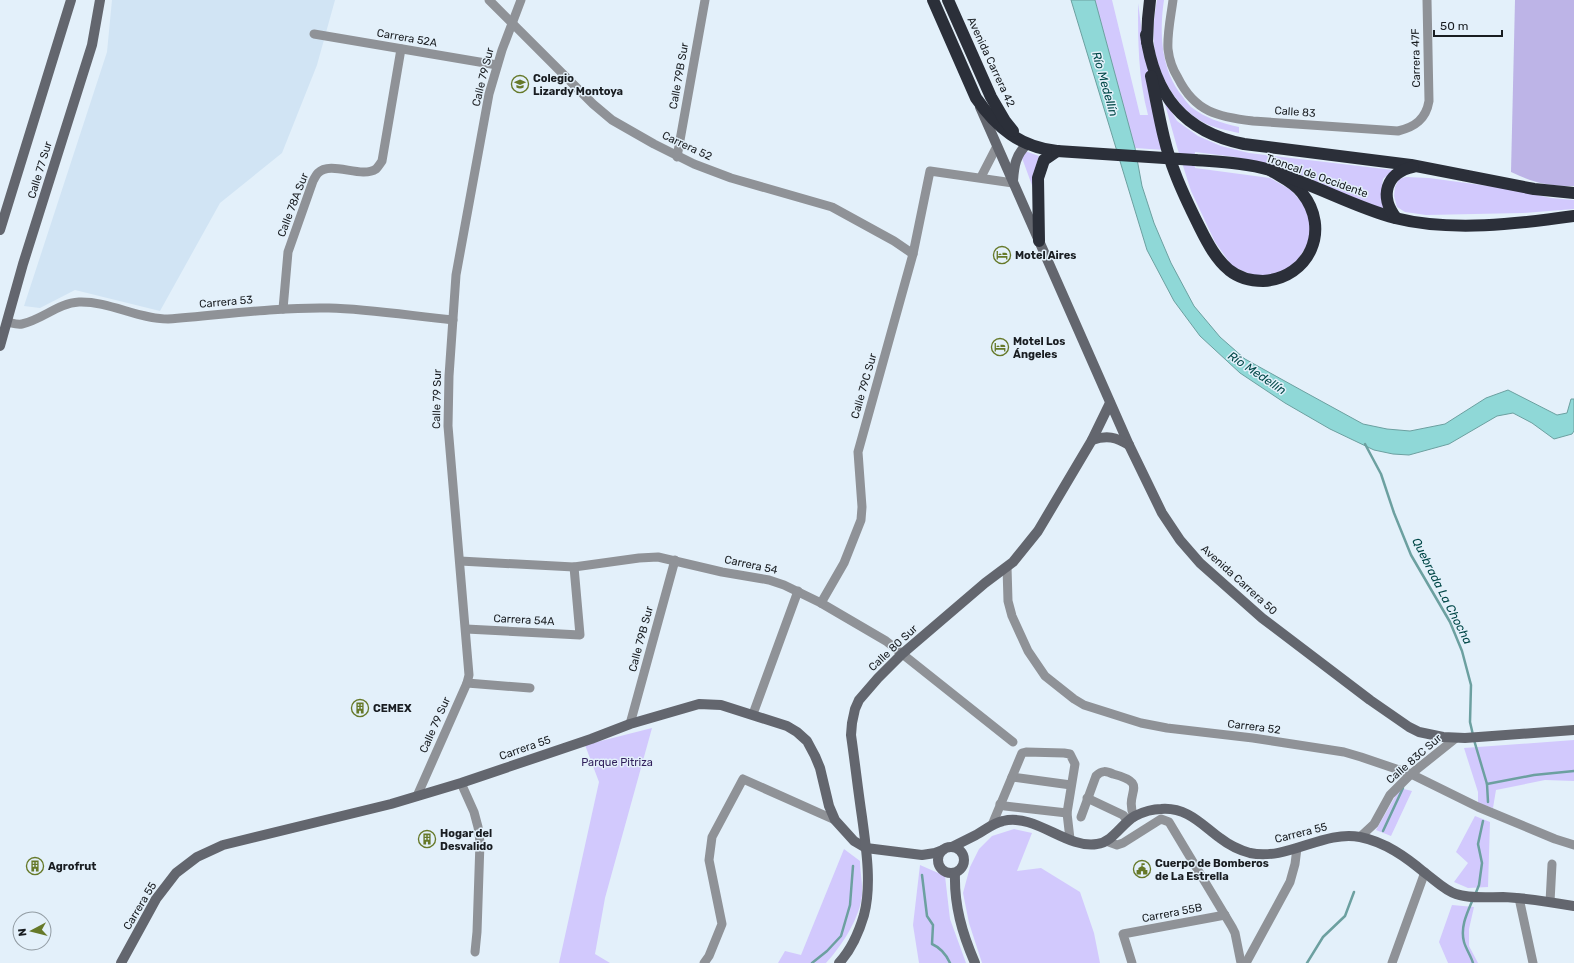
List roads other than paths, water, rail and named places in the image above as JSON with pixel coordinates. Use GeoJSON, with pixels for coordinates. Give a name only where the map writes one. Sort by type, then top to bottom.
{"type":"FeatureCollection","features":[{"type":"Feature","properties":{"kind":"highway"},"geometry":{"type":"LineString","coordinates":[[933,0],[976,98],[995,122],[1008,133],[1027,144]]}},
{"type":"Feature","properties":{"kind":"highway","name":"Avenida Carrera 42"},"geometry":{"type":"LineString","coordinates":[[948,0],[999,110],[1015,133],[1027,144]]}},
{"type":"Feature","properties":{"kind":"highway"},"geometry":{"type":"LineString","coordinates":[[1150,0],[1146,35],[1149,67],[1167,147],[1175,172],[1190,209],[1219,260],[1231,271],[1245,279],[1256,281],[1271,280],[1284,276],[1296,269],[1304,261],[1312,248],[1316,237],[1316,225],[1311,207],[1302,192],[1270,170]]}},
{"type":"Feature","properties":{"kind":"highway","name":"Troncal de Occidente"},"geometry":{"type":"LineString","coordinates":[[1146,35],[1154,70],[1163,91],[1175,108],[1190,121],[1218,137],[1244,144],[1422,167],[1534,189],[1574,193]]}},
{"type":"Feature","properties":{"kind":"highway","name":"Troncal de Occidente"},"geometry":{"type":"LineString","coordinates":[[1027,144],[1042,149],[1057,151],[1195,160],[1238,164],[1270,170],[1363,207],[1396,218],[1415,222],[1452,225],[1513,223],[1574,216]]}},
{"type":"Feature","properties":{"kind":"highway"},"geometry":{"type":"LineString","coordinates":[[1039,241],[1038,178],[1044,160],[1050,154],[1057,151]]}},
{"type":"Feature","properties":{"kind":"highway"},"geometry":{"type":"LineString","coordinates":[[1396,218],[1390,210],[1387,201],[1387,192],[1390,182],[1403,169],[1413,166],[1422,167]]}},
{"type":"Feature","properties":{"kind":"street","name":"Calle 77 Sur"},"geometry":{"type":"LineString","coordinates":[[0,230],[72,0]]}},
{"type":"Feature","properties":{"kind":"street","name":"Calle 77 Sur"},"geometry":{"type":"LineString","coordinates":[[0,346],[92,45],[100,0]]}},
{"type":"Feature","properties":{"kind":"street","name":"Carrera 52"},"geometry":{"type":"LineString","coordinates":[[489,0],[593,104],[612,120],[694,164],[730,178],[832,207],[894,241],[913,254]]}},
{"type":"Feature","properties":{"kind":"street","name":"Calle 79 Sur"},"geometry":{"type":"LineString","coordinates":[[417,796],[467,683],[470,666],[448,426],[449,376],[453,320],[458,260],[489,94],[497,65],[521,0]]}},
{"type":"Feature","properties":{"kind":"street","name":"Calle 79B Sur"},"geometry":{"type":"LineString","coordinates":[[677,156],[704,0]]}},
{"type":"Feature","properties":{"kind":"street","name":"Calle 83"},"geometry":{"type":"LineString","coordinates":[[1173,0],[1168,34],[1168,50],[1176,75],[1182,86],[1192,100],[1203,108],[1217,114],[1233,118],[1363,130],[1398,131],[1414,126],[1425,115]]}},
{"type":"Feature","properties":{"kind":"street","name":"Carrera 47F"},"geometry":{"type":"LineString","coordinates":[[1425,115],[1429,101],[1427,0]]}},
{"type":"Feature","properties":{"kind":"street","name":"Carrera 52A"},"geometry":{"type":"LineString","coordinates":[[314,34],[497,65]]}},
{"type":"Feature","properties":{"kind":"street","name":"Calle 78A Sur"},"geometry":{"type":"LineString","coordinates":[[283,309],[288,252],[313,181],[318,173],[324,169],[369,172],[376,168],[382,161],[401,49]]}},
{"type":"Feature","properties":{"kind":"street","name":"Avenida Carrera 50"},"geometry":{"type":"LineString","coordinates":[[976,98],[1110,403],[1154,498],[1173,529],[1200,563],[1262,618],[1370,700],[1409,727],[1430,735],[1461,738],[1481,738],[1574,730]]}},
{"type":"Feature","properties":{"kind":"street"},"geometry":{"type":"LineString","coordinates":[[997,146],[981,177],[1013,183],[1016,160],[1021,150],[1027,144]]}},
{"type":"Feature","properties":{"kind":"street","name":"Calle 79C Sur"},"geometry":{"type":"LineString","coordinates":[[821,603],[844,564],[861,520],[862,507],[858,452],[913,254],[930,171],[981,177]]}},
{"type":"Feature","properties":{"kind":"street","name":"Carrera 53"},"geometry":{"type":"LineString","coordinates":[[7,322],[20,324],[34,320],[65,304],[79,302],[113,307],[156,319],[283,309],[353,309],[453,320]]}},
{"type":"Feature","properties":{"kind":"street","name":"Calle 80 Sur"},"geometry":{"type":"LineString","coordinates":[[838,963],[849,948],[859,930],[864,913],[867,882],[866,848],[851,735],[855,709],[859,700],[902,654],[985,583],[1013,562],[1038,531],[1063,482],[1092,440],[1110,403]]}},
{"type":"Feature","properties":{"kind":"street"},"geometry":{"type":"LineString","coordinates":[[1092,440],[1104,436],[1113,437],[1129,445]]}},
{"type":"Feature","properties":{"kind":"street","name":"Carrera 54"},"geometry":{"type":"LineString","coordinates":[[460,561],[574,567],[638,558],[658,557],[722,572],[769,580],[798,591],[886,641],[1013,742]]}},
{"type":"Feature","properties":{"kind":"street","name":"Calle 79B Sur"},"geometry":{"type":"LineString","coordinates":[[630,724],[675,560]]}},
{"type":"Feature","properties":{"kind":"street","name":"Carrera 54A"},"geometry":{"type":"LineString","coordinates":[[466,629],[580,635],[574,567]]}},
{"type":"Feature","properties":{"kind":"street","name":"Carrera 52"},"geometry":{"type":"LineString","coordinates":[[1007,567],[1008,601],[1012,616],[1028,651],[1045,676],[1084,705],[1141,723],[1167,728],[1253,738],[1344,752],[1411,774],[1478,807],[1555,839],[1574,845]]}},
{"type":"Feature","properties":{"kind":"street"},"geometry":{"type":"LineString","coordinates":[[753,714],[798,591]]}},
{"type":"Feature","properties":{"kind":"street"},"geometry":{"type":"LineString","coordinates":[[467,683],[530,688]]}},
{"type":"Feature","properties":{"kind":"street","name":"Carrera 55"},"geometry":{"type":"LineString","coordinates":[[121,963],[156,899],[176,873],[197,857],[223,845],[391,804],[461,783],[591,739],[630,724],[699,704],[721,705],[753,714],[787,726],[807,741],[820,768],[829,806],[836,820],[854,841],[866,848],[922,855],[935,853],[977,834],[992,825],[1003,821],[1023,820],[1070,839],[1087,844],[1097,844],[1106,841],[1131,819],[1160,809],[1176,809],[1187,813],[1220,838],[1241,850],[1262,854],[1297,848],[1336,837],[1360,837],[1394,850],[1447,889],[1464,896],[1519,898],[1574,906]]}},
{"type":"Feature","properties":{"kind":"street","name":"Calle 83C Sur"},"geometry":{"type":"LineString","coordinates":[[1360,837],[1374,824],[1390,795],[1411,774],[1461,738]]}},
{"type":"Feature","properties":{"kind":"street"},"geometry":{"type":"LineString","coordinates":[[992,825],[1022,754],[1026,752],[1070,754],[1075,764],[1066,813],[1070,839]]}},
{"type":"Feature","properties":{"kind":"street"},"geometry":{"type":"LineString","coordinates":[[1081,817],[1096,776],[1100,772],[1105,771],[1127,777],[1132,781],[1134,788],[1130,798],[1131,819]]}},
{"type":"Feature","properties":{"kind":"street"},"geometry":{"type":"LineString","coordinates":[[1012,777],[1071,785]]}},
{"type":"Feature","properties":{"kind":"street"},"geometry":{"type":"LineString","coordinates":[[704,963],[709,956],[722,924],[709,860],[712,837],[743,779],[836,820]]}},
{"type":"Feature","properties":{"kind":"street"},"geometry":{"type":"LineString","coordinates":[[461,783],[474,812],[480,842],[475,952]]}},
{"type":"Feature","properties":{"kind":"street"},"geometry":{"type":"LineString","coordinates":[[1087,798],[1131,819]]}},
{"type":"Feature","properties":{"kind":"street"},"geometry":{"type":"LineString","coordinates":[[1000,804],[1005,806],[1066,813]]}},
{"type":"Feature","properties":{"kind":"street"},"geometry":{"type":"LineString","coordinates":[[1106,841],[1117,844],[1123,843],[1161,819],[1169,822],[1235,933],[1241,963]]}},
{"type":"Feature","properties":{"kind":"street"},"geometry":{"type":"LineString","coordinates":[[964,860],[960,851],[948,848],[939,857],[939,865],[947,873],[955,873],[962,868],[964,860],[977,834]]}},
{"type":"Feature","properties":{"kind":"street"},"geometry":{"type":"LineString","coordinates":[[1246,963],[1290,882],[1295,864],[1297,848]]}},
{"type":"Feature","properties":{"kind":"street","name":"Carrera 55"},"geometry":{"type":"LineString","coordinates":[[922,855],[929,858],[941,868]]}},
{"type":"Feature","properties":{"kind":"street"},"geometry":{"type":"LineString","coordinates":[[1550,902],[1550,878],[1552,864]]}},
{"type":"Feature","properties":{"kind":"street"},"geometry":{"type":"LineString","coordinates":[[1392,963],[1425,872]]}},
{"type":"Feature","properties":{"kind":"street"},"geometry":{"type":"LineString","coordinates":[[955,873],[958,916],[966,943],[975,963]]}},
{"type":"Feature","properties":{"kind":"street"},"geometry":{"type":"LineString","coordinates":[[1519,898],[1533,963]]}},
{"type":"Feature","properties":{"kind":"street","name":"Carrera 55B"},"geometry":{"type":"LineString","coordinates":[[1132,963],[1123,934],[1225,915]]}},
{"type":"Feature","properties":{"kind":"water","name":"Río Medellín"},"geometry":{"type":"Polygon","coordinates":[[[1071,0],[1095,0],[1135,148],[1142,186],[1154,223],[1171,263],[1194,306],[1220,337],[1245,359],[1363,424],[1387,429],[1410,431],[1445,424],[1486,398],[1508,390],[1557,415],[1567,413],[1571,399],[1574,399],[1574,431],[1572,434],[1554,439],[1532,423],[1513,413],[1497,416],[1449,444],[1409,455],[1393,454],[1374,450],[1330,429],[1285,403],[1240,373],[1200,336],[1174,301],[1147,250],[1071,0]]]}},
{"type":"Feature","properties":{"kind":"waterway","name":"Quebrada La Chocha"},"geometry":{"type":"LineString","coordinates":[[1365,444],[1381,474],[1394,513],[1411,555],[1450,622],[1462,651],[1471,685],[1470,722],[1473,735]]}},
{"type":"Feature","properties":{"kind":"waterway"},"geometry":{"type":"LineString","coordinates":[[1474,740],[1487,784],[1488,802]]}},
{"type":"Feature","properties":{"kind":"waterway"},"geometry":{"type":"LineString","coordinates":[[1487,784],[1534,775],[1574,771]]}},
{"type":"Feature","properties":{"kind":"waterway","name":"Quebrada La Chocha"},"geometry":{"type":"LineString","coordinates":[[1383,831],[1403,788]]}},
{"type":"Feature","properties":{"kind":"waterway"},"geometry":{"type":"LineString","coordinates":[[1475,895],[1479,885],[1482,863],[1478,844],[1483,821]]}},
{"type":"Feature","properties":{"kind":"waterway"},"geometry":{"type":"LineString","coordinates":[[812,963],[827,951],[841,936],[850,905],[853,866]]}},
{"type":"Feature","properties":{"kind":"waterway"},"geometry":{"type":"LineString","coordinates":[[922,875],[927,916],[933,925],[932,944],[943,952],[950,963]]}},
{"type":"Feature","properties":{"kind":"waterway","name":"Quebrada La Chocha"},"geometry":{"type":"LineString","coordinates":[[1307,963],[1323,937],[1345,916],[1354,892]]}},
{"type":"Feature","properties":{"kind":"waterway"},"geometry":{"type":"LineString","coordinates":[[1473,899],[1465,920],[1463,936],[1473,963]]}},
{"type":"Feature","properties":{"kind":"place","name":"Colegio Lizardy Montoya"},"geometry":{"type":"Point","coordinates":[520,84]}},
{"type":"Feature","properties":{"kind":"place","name":"Motel Aires"},"geometry":{"type":"Point","coordinates":[1002,255]}},
{"type":"Feature","properties":{"kind":"place","name":"Motel Los Ángeles"},"geometry":{"type":"Point","coordinates":[1000,347]}},
{"type":"Feature","properties":{"kind":"place","name":"CEMEX"},"geometry":{"type":"Point","coordinates":[360,708]}},
{"type":"Feature","properties":{"kind":"place","name":"Hogar del Desvalido"},"geometry":{"type":"Point","coordinates":[427,839]}},
{"type":"Feature","properties":{"kind":"place","name":"Agrofrut"},"geometry":{"type":"Point","coordinates":[35,866]}},
{"type":"Feature","properties":{"kind":"place","name":"Cuerpo de Bomberos de La Estrella"},"geometry":{"type":"Point","coordinates":[1142,869]}},
{"type":"Feature","properties":{"kind":"park label","name":"Parque Pitriza"},"geometry":{"type":"Point","coordinates":[617,762]}}]}
